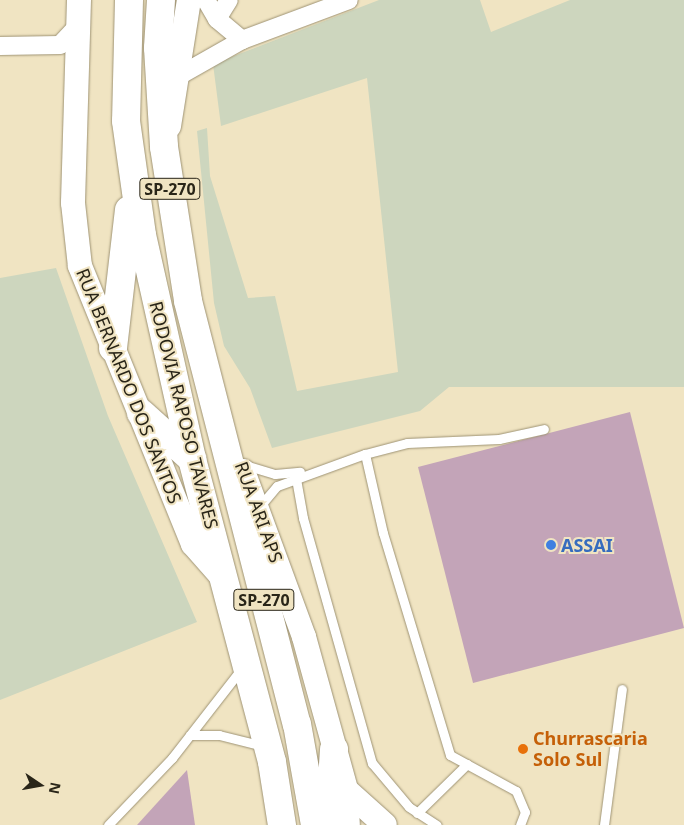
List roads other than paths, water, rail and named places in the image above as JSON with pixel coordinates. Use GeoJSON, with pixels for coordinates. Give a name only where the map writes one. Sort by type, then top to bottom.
{"type":"FeatureCollection","features":[{"type":"Feature","properties":{"kind":"highway","name":"RODOVIA RAPOSO TAVARES"},"geometry":{"type":"LineString","coordinates":[[129,0],[126,121],[133,182],[152,289],[192,459],[267,747],[282,825]]}},
{"type":"Feature","properties":{"kind":"highway","name":"RODOVIA RAPOSO TAVARES"},"geometry":{"type":"LineString","coordinates":[[161,0],[158,48],[164,147],[188,301],[296,724],[316,825]]}},
{"type":"Feature","properties":{"kind":"highway"},"geometry":{"type":"LineString","coordinates":[[113,348],[133,182]]}},
{"type":"Feature","properties":{"kind":"highway"},"geometry":{"type":"LineString","coordinates":[[140,413],[192,459]]}},
{"type":"Feature","properties":{"kind":"highway"},"geometry":{"type":"LineString","coordinates":[[329,825],[334,748]]}},
{"type":"Feature","properties":{"kind":"street","name":"RUA BERNARDO DOS SANTOS"},"geometry":{"type":"LineString","coordinates":[[79,0],[77,27],[68,53],[74,237],[80,266],[193,544],[223,578]]}},
{"type":"Feature","properties":{"kind":"street"},"geometry":{"type":"LineString","coordinates":[[164,147],[177,77],[188,0]]}},
{"type":"Feature","properties":{"kind":"street"},"geometry":{"type":"LineString","coordinates":[[206,0],[217,19],[242,40]]}},
{"type":"Feature","properties":{"kind":"street"},"geometry":{"type":"LineString","coordinates":[[217,19],[229,0]]}},
{"type":"Feature","properties":{"kind":"street"},"geometry":{"type":"LineString","coordinates":[[177,77],[242,40],[349,0]]}},
{"type":"Feature","properties":{"kind":"street"},"geometry":{"type":"LineString","coordinates":[[0,46],[68,53]]}},
{"type":"Feature","properties":{"kind":"street","name":"RUA ARI APS"},"geometry":{"type":"LineString","coordinates":[[207,376],[241,463],[304,637],[346,790],[348,825]]}},
{"type":"Feature","properties":{"kind":"street"},"geometry":{"type":"LineString","coordinates":[[346,790],[385,825]]}},
{"type":"Feature","properties":{"kind":"lane"},"geometry":{"type":"LineString","coordinates":[[257,511],[275,488],[296,476],[365,454],[407,443],[499,439],[544,429]]}},
{"type":"Feature","properties":{"kind":"lane"},"geometry":{"type":"LineString","coordinates":[[365,454],[450,755],[516,791],[528,825]]}},
{"type":"Feature","properties":{"kind":"lane"},"geometry":{"type":"LineString","coordinates":[[241,463],[275,474],[296,476]]}},
{"type":"Feature","properties":{"kind":"lane"},"geometry":{"type":"LineString","coordinates":[[296,476],[303,518],[372,763],[417,813],[437,825]]}},
{"type":"Feature","properties":{"kind":"lane"},"geometry":{"type":"LineString","coordinates":[[108,825],[190,734],[246,664]]}},
{"type":"Feature","properties":{"kind":"lane"},"geometry":{"type":"LineString","coordinates":[[604,825],[622,689]]}},
{"type":"Feature","properties":{"kind":"lane"},"geometry":{"type":"LineString","coordinates":[[190,734],[219,734],[267,747]]}},
{"type":"Feature","properties":{"kind":"lane"},"geometry":{"type":"LineString","coordinates":[[417,813],[466,764]]}},
{"type":"Feature","properties":{"kind":"lane"},"geometry":{"type":"LineString","coordinates":[[520,825],[525,812]]}},
{"type":"Feature","properties":{"kind":"place","name":"ASSAI"},"geometry":{"type":"Point","coordinates":[551,545]}},
{"type":"Feature","properties":{"kind":"place","name":"Churrascaria Solo Sul"},"geometry":{"type":"Point","coordinates":[523,749]}}]}
